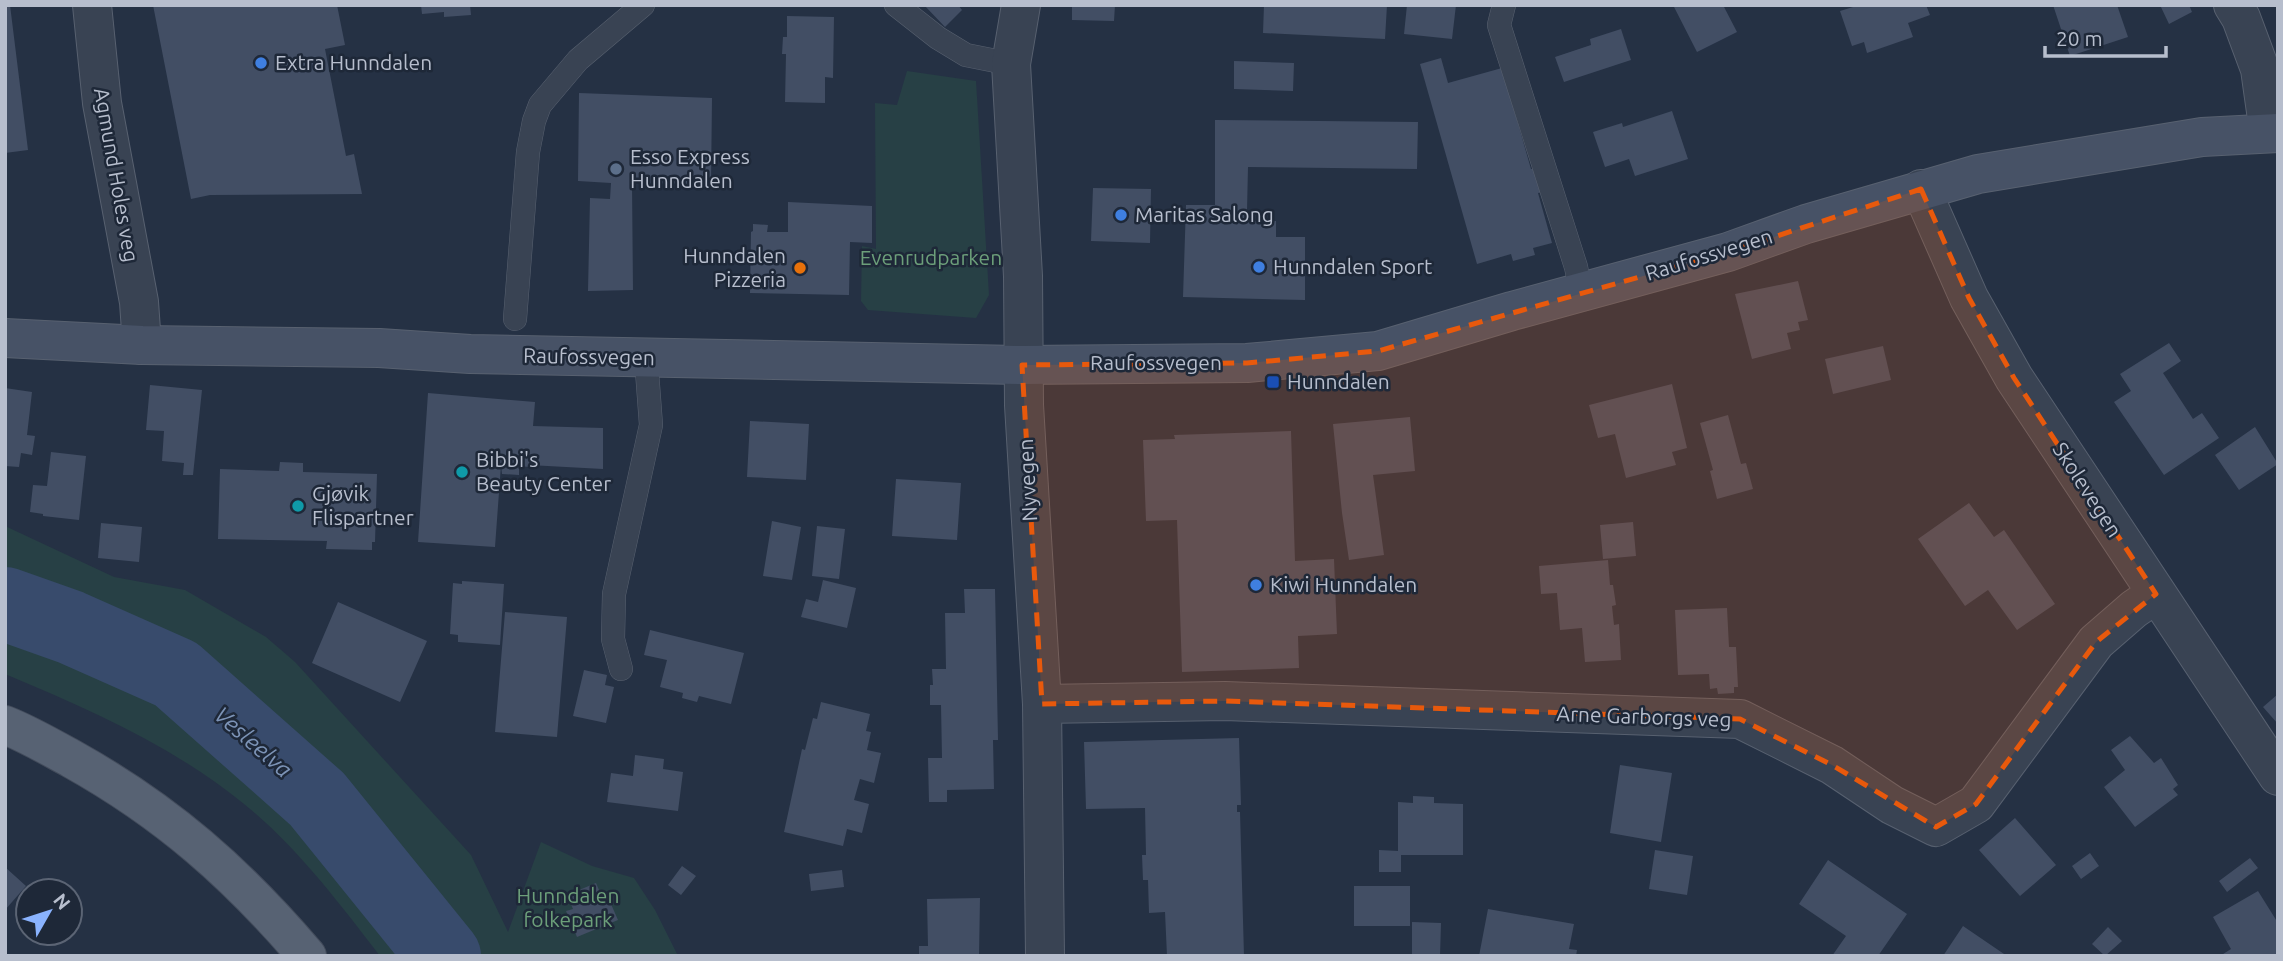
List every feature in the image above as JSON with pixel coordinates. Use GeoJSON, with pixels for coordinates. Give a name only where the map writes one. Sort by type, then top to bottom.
{"type":"FeatureCollection","features":[{"type":"Feature","properties":{"kind":"main road","name":"Raufossvegen"},"geometry":{"type":"LineString","coordinates":[[5,338],[142,345],[379,348],[470,354],[646,358],[1022,365],[1247,363],[1378,351],[1728,252],[1806,224],[1978,174],[2188,139],[2273,133]]}},
{"type":"Feature","properties":{"kind":"main road"},"geometry":{"type":"LineString","coordinates":[[5,725],[89,769],[171,822],[255,897],[301,950]]}},
{"type":"Feature","properties":{"kind":"street","name":"Agmund Holes veg"},"geometry":{"type":"LineString","coordinates":[[92,5],[102,103],[139,302],[142,345]]}},
{"type":"Feature","properties":{"kind":"street","name":"Nyvegen"},"geometry":{"type":"LineString","coordinates":[[1021,5],[1011,64],[1023,275],[1022,365],[1042,704],[1045,956]]}},
{"type":"Feature","properties":{"kind":"street"},"geometry":{"type":"LineString","coordinates":[[2233,5],[2241,18],[2260,69],[2273,133]]}},
{"type":"Feature","properties":{"kind":"street","name":"Skolevegen"},"geometry":{"type":"LineString","coordinates":[[1921,189],[1969,298],[2014,378],[2278,776]]}},
{"type":"Feature","properties":{"kind":"street","name":"Arne Garborgs veg"},"geometry":{"type":"LineString","coordinates":[[1042,704],[1225,701],[1740,719],[1832,765],[1892,805],[1936,827],[1976,804],[2096,642],[2156,593]]}},
{"type":"Feature","properties":{"kind":"lane"},"geometry":{"type":"LineString","coordinates":[[515,319],[528,152],[540,105],[578,60],[643,5]]}},
{"type":"Feature","properties":{"kind":"lane"},"geometry":{"type":"LineString","coordinates":[[896,5],[965,55],[1011,64]]}},
{"type":"Feature","properties":{"kind":"lane"},"geometry":{"type":"LineString","coordinates":[[1504,5],[1499,25],[1576,267],[1581,292]]}},
{"type":"Feature","properties":{"kind":"lane"},"geometry":{"type":"LineString","coordinates":[[621,669],[613,639],[614,594],[651,425],[646,358]]}},
{"type":"Feature","properties":{"kind":"highlighted area"},"geometry":{"type":"Polygon","coordinates":[[[1921,189],[1969,298],[2014,378],[2156,594],[2096,642],[1976,804],[1936,827],[1832,765],[1740,719],[1225,701],[1042,704],[1022,365],[1247,363],[1378,351],[1728,252],[1921,189]]]}},
{"type":"Feature","properties":{"kind":"green space","name":"Evenrudparken"},"geometry":{"type":"Polygon","coordinates":[[[907,71],[976,81],[989,295],[976,318],[868,310],[861,301],[862,246],[876,249],[875,103],[897,105],[907,71]]]}},
{"type":"Feature","properties":{"kind":"green space","name":"Hunndalen folkepark"},"geometry":{"type":"Polygon","coordinates":[[[5,526],[114,577],[185,590],[266,637],[295,662],[471,855],[508,932],[541,842],[592,866],[634,878],[655,910],[678,956],[380,956],[300,857],[244,804],[217,783],[129,730],[5,674],[5,526]]]}},
{"type":"Feature","properties":{"kind":"building"},"geometry":{"type":"Polygon","coordinates":[[[5,5],[10,5],[28,150],[5,153],[5,5]]]}},
{"type":"Feature","properties":{"kind":"building"},"geometry":{"type":"Polygon","coordinates":[[[153,5],[337,5],[345,45],[325,49],[346,156],[354,154],[362,194],[210,195],[191,199],[153,5]]]}},
{"type":"Feature","properties":{"kind":"building"},"geometry":{"type":"Polygon","coordinates":[[[421,5],[470,5],[471,15],[444,17],[444,12],[422,14],[421,5]]]}},
{"type":"Feature","properties":{"kind":"building"},"geometry":{"type":"Polygon","coordinates":[[[924,5],[958,5],[962,10],[945,27],[924,5]]]}},
{"type":"Feature","properties":{"kind":"building"},"geometry":{"type":"Polygon","coordinates":[[[1072,5],[1115,5],[1114,21],[1072,20],[1072,5]]]}},
{"type":"Feature","properties":{"kind":"building"},"geometry":{"type":"Polygon","coordinates":[[[1264,5],[1387,5],[1385,39],[1263,33],[1264,5]]]}},
{"type":"Feature","properties":{"kind":"building"},"geometry":{"type":"Polygon","coordinates":[[[1407,5],[1456,5],[1452,39],[1404,34],[1407,5]]]}},
{"type":"Feature","properties":{"kind":"building"},"geometry":{"type":"Polygon","coordinates":[[[1673,5],[1723,5],[1737,32],[1697,52],[1673,5]]]}},
{"type":"Feature","properties":{"kind":"building"},"geometry":{"type":"Polygon","coordinates":[[[1852,5],[1926,5],[1930,15],[1908,23],[1913,37],[1867,53],[1864,42],[1852,46],[1840,11],[1853,7],[1852,5]]]}},
{"type":"Feature","properties":{"kind":"building"},"geometry":{"type":"Polygon","coordinates":[[[2053,5],[2117,5],[2128,37],[2070,56],[2053,5]]]}},
{"type":"Feature","properties":{"kind":"building"},"geometry":{"type":"Polygon","coordinates":[[[2160,5],[2189,5],[2192,12],[2169,24],[2160,5]]]}},
{"type":"Feature","properties":{"kind":"building"},"geometry":{"type":"Polygon","coordinates":[[[787,16],[834,17],[833,78],[825,77],[825,103],[785,102],[786,54],[782,54],[783,37],[787,37],[787,16]]]}},
{"type":"Feature","properties":{"kind":"building"},"geometry":{"type":"Polygon","coordinates":[[[1621,29],[1631,60],[1564,82],[1555,57],[1591,45],[1590,39],[1621,29]]]}},
{"type":"Feature","properties":{"kind":"building"},"geometry":{"type":"Polygon","coordinates":[[[1441,58],[1448,83],[1502,68],[1531,169],[1536,168],[1543,192],[1538,193],[1552,243],[1533,248],[1535,255],[1513,261],[1511,254],[1477,264],[1420,64],[1441,58]]]}},
{"type":"Feature","properties":{"kind":"building"},"geometry":{"type":"Polygon","coordinates":[[[1234,61],[1294,63],[1293,91],[1234,89],[1234,61]]]}},
{"type":"Feature","properties":{"kind":"building"},"geometry":{"type":"Polygon","coordinates":[[[579,93],[712,98],[711,184],[632,183],[633,290],[588,291],[590,198],[610,199],[611,183],[578,181],[579,93]]]}},
{"type":"Feature","properties":{"kind":"building"},"geometry":{"type":"Polygon","coordinates":[[[1672,111],[1688,159],[1635,176],[1629,159],[1605,167],[1593,132],[1622,123],[1623,127],[1672,111]]]}},
{"type":"Feature","properties":{"kind":"building"},"geometry":{"type":"Polygon","coordinates":[[[1215,120],[1418,122],[1417,169],[1248,167],[1247,211],[1256,211],[1255,221],[1276,221],[1276,237],[1305,237],[1305,300],[1183,297],[1186,205],[1215,205],[1215,120]]]}},
{"type":"Feature","properties":{"kind":"building","name":"Maritas Salong"},"geometry":{"type":"Polygon","coordinates":[[[1093,188],[1151,189],[1150,243],[1091,241],[1093,188]]]}},
{"type":"Feature","properties":{"kind":"building","name":"Hunndalen Pizzeria"},"geometry":{"type":"Polygon","coordinates":[[[788,202],[872,206],[872,243],[850,242],[849,295],[750,293],[753,224],[768,225],[767,232],[788,232],[788,202]]]}},
{"type":"Feature","properties":{"kind":"building"},"geometry":{"type":"Polygon","coordinates":[[[1798,281],[1808,320],[1798,322],[1800,330],[1787,333],[1791,349],[1752,359],[1735,294],[1798,281]]]}},
{"type":"Feature","properties":{"kind":"building"},"geometry":{"type":"Polygon","coordinates":[[[2169,343],[2181,361],[2163,373],[2193,419],[2202,413],[2219,438],[2164,475],[2114,402],[2131,391],[2120,374],[2169,343]]]}},
{"type":"Feature","properties":{"kind":"building"},"geometry":{"type":"Polygon","coordinates":[[[1883,346],[1891,380],[1833,394],[1825,359],[1883,346]]]}},
{"type":"Feature","properties":{"kind":"building"},"geometry":{"type":"Polygon","coordinates":[[[1672,384],[1687,448],[1672,452],[1676,465],[1626,478],[1615,434],[1598,438],[1589,405],[1672,384]]]}},
{"type":"Feature","properties":{"kind":"building"},"geometry":{"type":"Polygon","coordinates":[[[150,385],[202,390],[193,475],[183,475],[184,463],[162,461],[164,431],[146,430],[150,385]]]}},
{"type":"Feature","properties":{"kind":"building"},"geometry":{"type":"Polygon","coordinates":[[[5,388],[32,392],[27,435],[35,436],[32,455],[21,453],[19,467],[5,466],[5,388]]]}},
{"type":"Feature","properties":{"kind":"building","name":"Bibbi's Beauty Center"},"geometry":{"type":"Polygon","coordinates":[[[428,393],[535,402],[533,426],[603,428],[603,469],[529,465],[519,466],[519,475],[502,474],[501,465],[495,547],[418,542],[428,393]]]}},
{"type":"Feature","properties":{"kind":"building"},"geometry":{"type":"Polygon","coordinates":[[[1728,415],[1741,464],[1746,463],[1753,489],[1717,499],[1710,471],[1713,470],[1700,423],[1728,415]]]}},
{"type":"Feature","properties":{"kind":"building"},"geometry":{"type":"Polygon","coordinates":[[[1410,417],[1415,471],[1373,475],[1384,555],[1349,560],[1333,424],[1410,417]]]}},
{"type":"Feature","properties":{"kind":"building"},"geometry":{"type":"Polygon","coordinates":[[[750,421],[809,424],[806,480],[747,477],[750,421]]]}},
{"type":"Feature","properties":{"kind":"building"},"geometry":{"type":"Polygon","coordinates":[[[2255,427],[2278,464],[2239,490],[2215,455],[2255,427]]]}},
{"type":"Feature","properties":{"kind":"building"},"geometry":{"type":"Polygon","coordinates":[[[1291,431],[1295,561],[1334,559],[1337,634],[1298,636],[1299,668],[1182,672],[1177,520],[1146,521],[1143,440],[1175,439],[1174,435],[1291,431]]]}},
{"type":"Feature","properties":{"kind":"building"},"geometry":{"type":"Polygon","coordinates":[[[51,452],[86,456],[79,520],[30,512],[33,485],[47,486],[51,452]]]}},
{"type":"Feature","properties":{"kind":"building","name":"Gjøvik Flispartner"},"geometry":{"type":"Polygon","coordinates":[[[280,462],[303,463],[303,472],[377,474],[375,542],[372,542],[372,550],[326,549],[327,541],[218,539],[220,469],[279,471],[280,462]]]}},
{"type":"Feature","properties":{"kind":"building"},"geometry":{"type":"Polygon","coordinates":[[[896,479],[961,483],[957,540],[892,536],[896,479]]]}},
{"type":"Feature","properties":{"kind":"building"},"geometry":{"type":"Polygon","coordinates":[[[1969,503],[1994,537],[2004,530],[2055,604],[2017,630],[1988,590],[1965,606],[1918,539],[1969,503]]]}},
{"type":"Feature","properties":{"kind":"building"},"geometry":{"type":"Polygon","coordinates":[[[772,521],[801,527],[792,580],[763,576],[772,521]]]}},
{"type":"Feature","properties":{"kind":"building"},"geometry":{"type":"Polygon","coordinates":[[[1633,522],[1636,556],[1603,559],[1600,525],[1633,522]]]}},
{"type":"Feature","properties":{"kind":"building"},"geometry":{"type":"Polygon","coordinates":[[[101,523],[142,527],[139,562],[98,558],[101,523]]]}},
{"type":"Feature","properties":{"kind":"building"},"geometry":{"type":"Polygon","coordinates":[[[817,526],[845,529],[839,579],[812,576],[817,526]]]}},
{"type":"Feature","properties":{"kind":"building"},"geometry":{"type":"Polygon","coordinates":[[[1608,560],[1610,585],[1613,585],[1616,605],[1612,606],[1614,625],[1619,624],[1621,660],[1585,662],[1582,628],[1560,630],[1557,593],[1541,594],[1539,566],[1608,560]]]}},
{"type":"Feature","properties":{"kind":"building"},"geometry":{"type":"Polygon","coordinates":[[[823,580],[856,588],[847,628],[801,617],[806,599],[818,602],[823,580]]]}},
{"type":"Feature","properties":{"kind":"building"},"geometry":{"type":"Polygon","coordinates":[[[462,581],[504,584],[500,645],[458,642],[458,635],[450,634],[453,583],[462,584],[462,581]]]}},
{"type":"Feature","properties":{"kind":"building"},"geometry":{"type":"Polygon","coordinates":[[[964,589],[995,589],[998,740],[993,740],[994,789],[947,790],[947,802],[929,802],[928,758],[942,758],[941,705],[930,705],[932,669],[946,669],[945,613],[965,613],[964,589]]]}},
{"type":"Feature","properties":{"kind":"building"},"geometry":{"type":"Polygon","coordinates":[[[338,602],[427,641],[400,702],[312,663],[338,602]]]}},
{"type":"Feature","properties":{"kind":"building"},"geometry":{"type":"Polygon","coordinates":[[[1727,608],[1729,647],[1736,647],[1738,687],[1734,687],[1734,693],[1718,694],[1717,688],[1710,689],[1709,674],[1678,675],[1675,610],[1727,608]]]}},
{"type":"Feature","properties":{"kind":"building"},"geometry":{"type":"Polygon","coordinates":[[[505,612],[567,617],[557,737],[495,732],[505,612]]]}},
{"type":"Feature","properties":{"kind":"building"},"geometry":{"type":"Polygon","coordinates":[[[650,630],[744,653],[731,704],[699,696],[697,702],[682,698],[683,693],[660,687],[667,660],[644,655],[650,630]]]}},
{"type":"Feature","properties":{"kind":"building"},"geometry":{"type":"Polygon","coordinates":[[[584,670],[607,675],[605,685],[614,687],[606,723],[573,716],[584,670]]]}},
{"type":"Feature","properties":{"kind":"building"},"geometry":{"type":"Polygon","coordinates":[[[2278,694],[2278,724],[2263,707],[2278,694]]]}},
{"type":"Feature","properties":{"kind":"building"},"geometry":{"type":"Polygon","coordinates":[[[821,702],[870,714],[866,731],[871,732],[867,750],[881,753],[874,783],[860,779],[854,800],[869,804],[862,833],[847,829],[843,846],[784,832],[802,749],[805,750],[813,718],[817,719],[821,702]]]}},
{"type":"Feature","properties":{"kind":"building"},"geometry":{"type":"Polygon","coordinates":[[[2130,736],[2154,763],[2161,758],[2178,785],[2173,789],[2178,795],[2135,827],[2104,787],[2125,770],[2111,750],[2130,736]]]}},
{"type":"Feature","properties":{"kind":"building"},"geometry":{"type":"Polygon","coordinates":[[[1239,738],[1241,805],[1237,805],[1237,812],[1240,812],[1244,956],[1167,956],[1165,912],[1149,913],[1148,880],[1143,880],[1142,855],[1146,855],[1145,808],[1086,809],[1084,742],[1239,738]]]}},
{"type":"Feature","properties":{"kind":"building"},"geometry":{"type":"Polygon","coordinates":[[[635,755],[664,759],[663,769],[683,772],[678,811],[607,802],[611,773],[633,776],[635,755]]]}},
{"type":"Feature","properties":{"kind":"building"},"geometry":{"type":"Polygon","coordinates":[[[1620,765],[1672,773],[1661,842],[1610,833],[1620,765]]]}},
{"type":"Feature","properties":{"kind":"building"},"geometry":{"type":"Polygon","coordinates":[[[1413,796],[1434,797],[1434,803],[1463,804],[1463,855],[1401,855],[1401,872],[1379,872],[1379,850],[1398,851],[1398,802],[1413,803],[1413,796]]]}},
{"type":"Feature","properties":{"kind":"building"},"geometry":{"type":"Polygon","coordinates":[[[2015,818],[2056,865],[2020,896],[1979,850],[2015,818]]]}},
{"type":"Feature","properties":{"kind":"building"},"geometry":{"type":"Polygon","coordinates":[[[1655,850],[1693,856],[1687,895],[1649,889],[1655,850]]]}},
{"type":"Feature","properties":{"kind":"building"},"geometry":{"type":"Polygon","coordinates":[[[2090,853],[2099,866],[2081,879],[2072,866],[2090,853]]]}},
{"type":"Feature","properties":{"kind":"building"},"geometry":{"type":"Polygon","coordinates":[[[2250,858],[2258,868],[2227,892],[2219,881],[2250,858]]]}},
{"type":"Feature","properties":{"kind":"building"},"geometry":{"type":"Polygon","coordinates":[[[1828,860],[1907,914],[1878,956],[1832,956],[1846,936],[1799,904],[1828,860]]]}},
{"type":"Feature","properties":{"kind":"building"},"geometry":{"type":"Polygon","coordinates":[[[682,866],[696,876],[681,895],[668,885],[682,866]]]}},
{"type":"Feature","properties":{"kind":"building"},"geometry":{"type":"Polygon","coordinates":[[[5,867],[16,877],[14,900],[5,910],[5,867]]]}},
{"type":"Feature","properties":{"kind":"building"},"geometry":{"type":"Polygon","coordinates":[[[842,870],[844,887],[811,891],[809,874],[842,870]]]}},
{"type":"Feature","properties":{"kind":"building"},"geometry":{"type":"Polygon","coordinates":[[[596,883],[602,897],[607,895],[618,920],[577,937],[566,911],[573,909],[567,895],[596,883]]]}},
{"type":"Feature","properties":{"kind":"building"},"geometry":{"type":"Polygon","coordinates":[[[1354,886],[1410,886],[1410,926],[1354,926],[1354,886]]]}},
{"type":"Feature","properties":{"kind":"building"},"geometry":{"type":"Polygon","coordinates":[[[2258,891],[2278,923],[2278,956],[2220,956],[2231,949],[2213,917],[2258,891]]]}},
{"type":"Feature","properties":{"kind":"building"},"geometry":{"type":"Polygon","coordinates":[[[980,898],[979,956],[919,956],[919,946],[928,946],[927,899],[980,898]]]}},
{"type":"Feature","properties":{"kind":"building"},"geometry":{"type":"Polygon","coordinates":[[[1488,909],[1574,924],[1569,949],[1577,950],[1576,956],[1479,956],[1488,909]]]}},
{"type":"Feature","properties":{"kind":"building"},"geometry":{"type":"Polygon","coordinates":[[[1412,922],[1441,923],[1440,956],[1412,956],[1412,922]]]}},
{"type":"Feature","properties":{"kind":"building"},"geometry":{"type":"Polygon","coordinates":[[[1963,926],[2007,956],[1943,956],[1963,926]]]}},
{"type":"Feature","properties":{"kind":"building"},"geometry":{"type":"Polygon","coordinates":[[[2108,927],[2122,941],[2105,956],[2092,944],[2108,927]]]}},
{"type":"Feature","properties":{"kind":"waterway","name":"Vesleelva"},"geometry":{"type":"LineString","coordinates":[[5,604],[70,627],[176,674],[317,799],[444,956]]}},
{"type":"Feature","properties":{"kind":"place","name":"Extra Hunndalen"},"geometry":{"type":"Point","coordinates":[261,63]}},
{"type":"Feature","properties":{"kind":"place","name":"Esso Express Hunndalen"},"geometry":{"type":"Point","coordinates":[616,169]}},
{"type":"Feature","properties":{"kind":"place","name":"Maritas Salong"},"geometry":{"type":"Point","coordinates":[1121,215]}},
{"type":"Feature","properties":{"kind":"place","name":"Hunndalen Sport"},"geometry":{"type":"Point","coordinates":[1259,267]}},
{"type":"Feature","properties":{"kind":"place","name":"Hunndalen Pizzeria"},"geometry":{"type":"Point","coordinates":[800,268]}},
{"type":"Feature","properties":{"kind":"place","name":"Hunndalen"},"geometry":{"type":"Point","coordinates":[1273,382]}},
{"type":"Feature","properties":{"kind":"place","name":"Bibbi's Beauty Center"},"geometry":{"type":"Point","coordinates":[462,472]}},
{"type":"Feature","properties":{"kind":"place","name":"Gjøvik Flispartner"},"geometry":{"type":"Point","coordinates":[298,506]}},
{"type":"Feature","properties":{"kind":"place","name":"Kiwi Hunndalen"},"geometry":{"type":"Point","coordinates":[1256,585]}}]}
